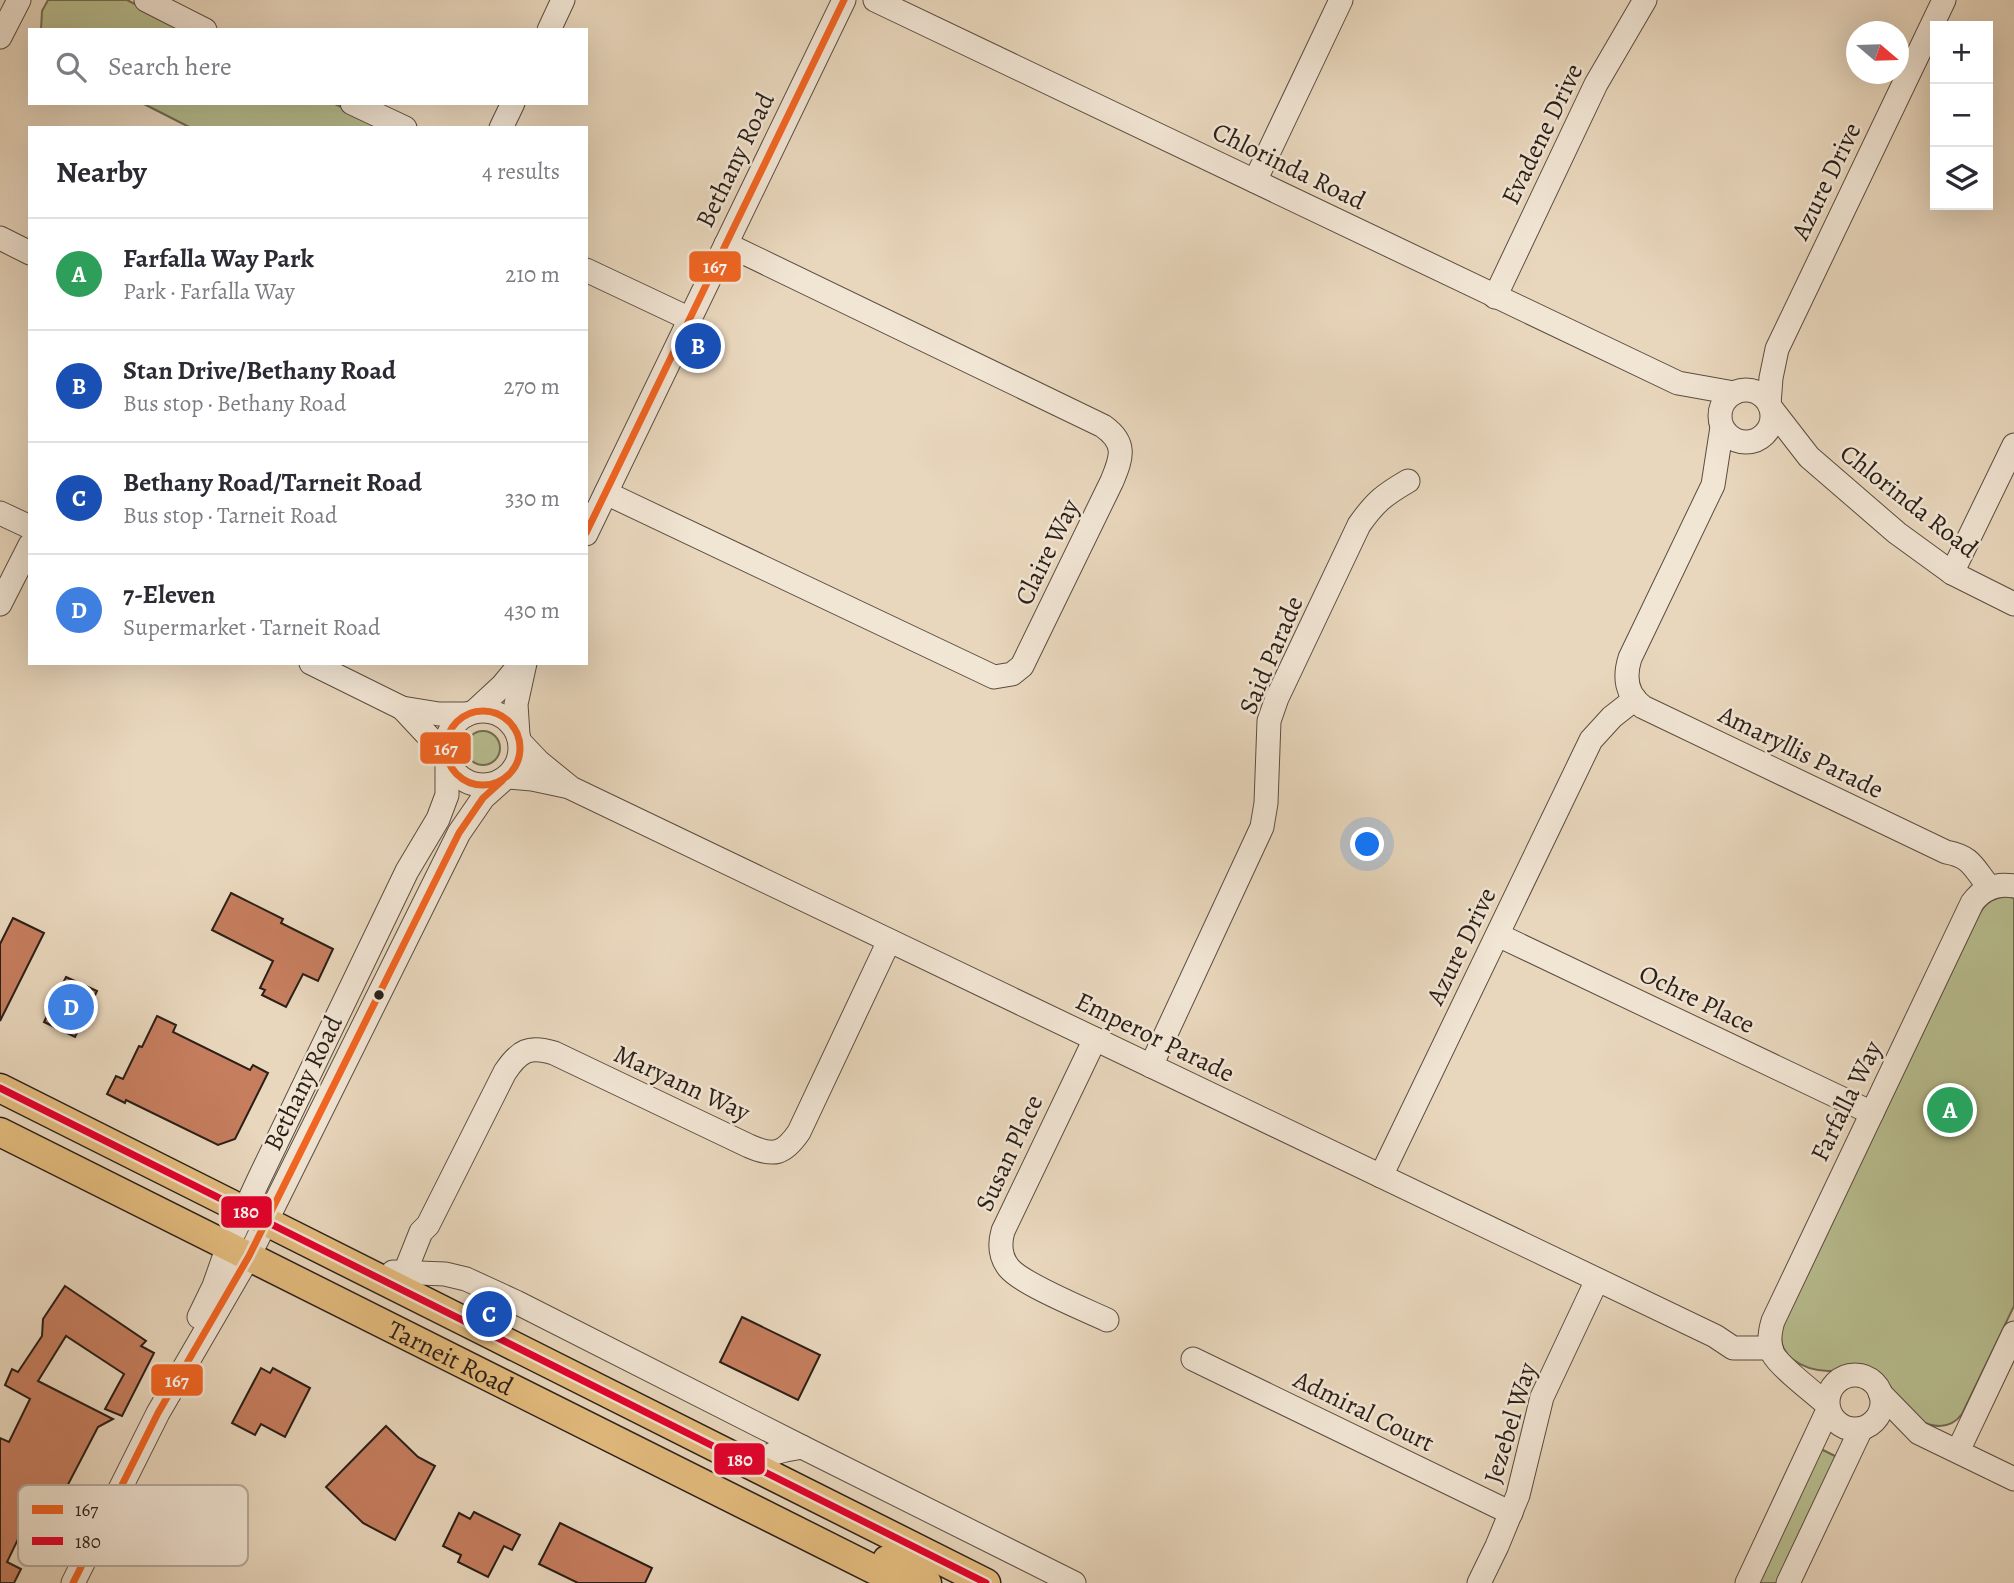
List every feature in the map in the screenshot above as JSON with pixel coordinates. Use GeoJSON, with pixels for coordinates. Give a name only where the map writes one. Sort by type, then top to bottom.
{"type":"FeatureCollection","features":[{"type":"Feature","properties":{"kind":"main road","name":"Tarneit Road"},"geometry":{"type":"LineString","coordinates":[[0,1088],[986,1583]]}},
{"type":"Feature","properties":{"kind":"main road","name":"Tarneit Road"},"geometry":{"type":"LineString","coordinates":[[0,1132],[901,1583]]}},
{"type":"Feature","properties":{"kind":"main road"},"geometry":{"type":"LineString","coordinates":[[757,1470],[757,1487],[768,1501],[916,1574],[927,1583]]}},
{"type":"Feature","properties":{"kind":"street"},"geometry":{"type":"LineString","coordinates":[[0,37],[19,0]]}},
{"type":"Feature","properties":{"kind":"street"},"geometry":{"type":"LineString","coordinates":[[146,0],[201,28]]}},
{"type":"Feature","properties":{"kind":"street"},"geometry":{"type":"LineString","coordinates":[[550,28],[563,0]]}},
{"type":"Feature","properties":{"kind":"street","name":"Bethany Road"},"geometry":{"type":"LineString","coordinates":[[588,530],[844,0]]}},
{"type":"Feature","properties":{"kind":"street","name":"Chlorinda Road"},"geometry":{"type":"LineString","coordinates":[[875,0],[1678,383],[1736,393]]}},
{"type":"Feature","properties":{"kind":"street"},"geometry":{"type":"LineString","coordinates":[[1255,181],[1340,0]]}},
{"type":"Feature","properties":{"kind":"street","name":"Evadene Drive"},"geometry":{"type":"LineString","coordinates":[[1495,297],[1596,84],[1645,0]]}},
{"type":"Feature","properties":{"kind":"street","name":"Azure Drive"},"geometry":{"type":"LineString","coordinates":[[1770,406],[1771,377],[1777,349],[1944,0]]}},
{"type":"Feature","properties":{"kind":"street"},"geometry":{"type":"LineString","coordinates":[[356,105],[401,126]]}},
{"type":"Feature","properties":{"kind":"street"},"geometry":{"type":"LineString","coordinates":[[502,126],[512,105]]}},
{"type":"Feature","properties":{"kind":"street"},"geometry":{"type":"LineString","coordinates":[[0,238],[28,252]]}},
{"type":"Feature","properties":{"kind":"street","name":"Claire Way"},"geometry":{"type":"LineString","coordinates":[[606,493],[994,677],[1012,674],[1022,666],[1112,481],[1121,455],[1119,442],[1113,433],[1103,426],[726,244]]}},
{"type":"Feature","properties":{"kind":"street"},"geometry":{"type":"LineString","coordinates":[[588,271],[690,319]]}},
{"type":"Feature","properties":{"kind":"street","name":"Azure Drive"},"geometry":{"type":"LineString","coordinates":[[1736,393],[1777,349]]}},
{"type":"Feature","properties":{"kind":"street","name":"Chlorinda Road"},"geometry":{"type":"LineString","coordinates":[[1678,383],[1722,426]]}},
{"type":"Feature","properties":{"kind":"street"},"geometry":{"type":"LineString","coordinates":[[1631,693],[1626,669],[1713,485],[1753,441],[1764,436],[1769,429],[1772,421],[1770,406],[1758,393],[1745,390],[1736,393],[1723,405],[1713,485]]}},
{"type":"Feature","properties":{"kind":"street","name":"Chlorinda Road"},"geometry":{"type":"LineString","coordinates":[[1770,406],[1810,457],[1897,533],[1952,573],[2014,604]]}},
{"type":"Feature","properties":{"kind":"street"},"geometry":{"type":"LineString","coordinates":[[1722,426],[1728,435],[1737,441],[1753,441]]}},
{"type":"Feature","properties":{"kind":"street","name":"Chlorinda Road"},"geometry":{"type":"LineString","coordinates":[[1753,441],[1810,457]]}},
{"type":"Feature","properties":{"kind":"street"},"geometry":{"type":"LineString","coordinates":[[1952,573],[2014,445]]}},
{"type":"Feature","properties":{"kind":"street","name":"Said Parade"},"geometry":{"type":"LineString","coordinates":[[1152,1066],[1262,828],[1266,803],[1269,721],[1277,698],[1359,525],[1384,495],[1408,481]]}},
{"type":"Feature","properties":{"kind":"street"},"geometry":{"type":"LineString","coordinates":[[0,513],[28,526]]}},
{"type":"Feature","properties":{"kind":"street"},"geometry":{"type":"LineString","coordinates":[[0,604],[28,549]]}},
{"type":"Feature","properties":{"kind":"street"},"geometry":{"type":"LineString","coordinates":[[315,665],[402,708],[439,714],[486,711],[496,713],[513,726],[519,738]]}},
{"type":"Feature","properties":{"kind":"street"},"geometry":{"type":"LineString","coordinates":[[446,757],[447,735],[452,726],[502,686],[521,665]]}},
{"type":"Feature","properties":{"kind":"street"},"geometry":{"type":"LineString","coordinates":[[402,708],[446,757],[452,771],[460,778],[470,784],[491,785],[504,779],[518,761],[520,751],[516,704],[523,665]]}},
{"type":"Feature","properties":{"kind":"street","name":"Azure Drive"},"geometry":{"type":"LineString","coordinates":[[1381,1176],[1591,740],[1631,693]]}},
{"type":"Feature","properties":{"kind":"street","name":"Amaryllis Parade"},"geometry":{"type":"LineString","coordinates":[[1631,693],[1643,707],[1946,852],[1984,892]]}},
{"type":"Feature","properties":{"kind":"street","name":"Emperor Parade"},"geometry":{"type":"LineString","coordinates":[[519,738],[539,762],[571,788]]}},
{"type":"Feature","properties":{"kind":"street","name":"Bethany Road"},"geometry":{"type":"LineString","coordinates":[[256,1215],[407,871],[438,819],[447,795],[446,757]]}},
{"type":"Feature","properties":{"kind":"street","name":"Bethany Road"},"geometry":{"type":"LineString","coordinates":[[122,1485],[256,1215],[459,833],[483,798],[504,779]]}},
{"type":"Feature","properties":{"kind":"street","name":"Emperor Parade"},"geometry":{"type":"LineString","coordinates":[[504,779],[532,779],[571,788],[1715,1336],[1770,1340]]}},
{"type":"Feature","properties":{"kind":"street"},"geometry":{"type":"LineString","coordinates":[[1984,892],[2000,885],[2014,886]]}},
{"type":"Feature","properties":{"kind":"street","name":"Farfalla Way"},"geometry":{"type":"LineString","coordinates":[[1770,1340],[1780,1303],[1965,916],[1984,892]]}},
{"type":"Feature","properties":{"kind":"street","name":"Ochre Place"},"geometry":{"type":"LineString","coordinates":[[1497,935],[1872,1113]]}},
{"type":"Feature","properties":{"kind":"street","name":"Maryann Way"},"geometry":{"type":"LineString","coordinates":[[416,1273],[425,1250],[428,1225],[505,1072],[521,1053],[532,1049],[554,1053],[761,1151],[782,1151],[799,1132],[889,941]]}},
{"type":"Feature","properties":{"kind":"street","name":"Susan Place"},"geometry":{"type":"LineString","coordinates":[[1095,1039],[1003,1231],[1000,1252],[1016,1276],[1107,1320]]}},
{"type":"Feature","properties":{"kind":"street","name":"Tarneit Road"},"geometry":{"type":"LineString","coordinates":[[369,1272],[445,1274],[466,1279],[1074,1583]]}},
{"type":"Feature","properties":{"kind":"street","name":"Jezebel Way"},"geometry":{"type":"LineString","coordinates":[[1479,1583],[1511,1513],[1525,1470],[1542,1396],[1597,1280]]}},
{"type":"Feature","properties":{"kind":"street"},"geometry":{"type":"LineString","coordinates":[[1958,1451],[2014,1333]]}},
{"type":"Feature","properties":{"kind":"street"},"geometry":{"type":"LineString","coordinates":[[1770,1340],[1777,1360],[1828,1407],[1838,1424],[1845,1428],[1919,1433]]}},
{"type":"Feature","properties":{"kind":"street","name":"Admiral Court"},"geometry":{"type":"LineString","coordinates":[[1193,1359],[1511,1513]]}},
{"type":"Feature","properties":{"kind":"street"},"geometry":{"type":"LineString","coordinates":[[1789,1371],[1821,1377],[1864,1377],[1871,1381],[1880,1394],[1919,1433],[2014,1479]]}},
{"type":"Feature","properties":{"kind":"street"},"geometry":{"type":"LineString","coordinates":[[1747,1583],[1828,1407],[1831,1389],[1841,1378],[1849,1376]]}},
{"type":"Feature","properties":{"kind":"street"},"geometry":{"type":"LineString","coordinates":[[1788,1583],[1863,1429],[1877,1418],[1882,1402],[1880,1394]]}},
{"type":"Feature","properties":{"kind":"street"},"geometry":{"type":"LineString","coordinates":[[757,1470],[762,1461],[773,1453],[802,1447]]}},
{"type":"Feature","properties":{"kind":"street","name":"Bethany Road"},"geometry":{"type":"LineString","coordinates":[[73,1583],[82,1566]]}},
{"type":"Feature","properties":{"kind":"green space"},"geometry":{"type":"Polygon","coordinates":[[[48,0],[127,0],[182,28],[41,28],[42,11],[48,0]]]}},
{"type":"Feature","properties":{"kind":"green space"},"geometry":{"type":"Polygon","coordinates":[[[146,105],[337,105],[381,126],[187,126],[146,105]]]}},
{"type":"Feature","properties":{"kind":"green space"},"geometry":{"type":"Polygon","coordinates":[[[483,731],[495,736],[500,748],[495,760],[483,765],[471,760],[466,748],[471,736],[483,731]]]}},
{"type":"Feature","properties":{"kind":"green space"},"geometry":{"type":"Polygon","coordinates":[[[2006,896],[2014,898],[2014,1306],[1962,1414],[1947,1425],[1938,1426],[1921,1421],[1904,1411],[1879,1378],[1871,1372],[1860,1369],[1819,1370],[1793,1360],[1783,1346],[1782,1327],[1979,915],[1990,902],[2006,896]]]}},
{"type":"Feature","properties":{"kind":"green space"},"geometry":{"type":"Polygon","coordinates":[[[1820,1451],[1837,1457],[1779,1583],[1757,1583],[1820,1451]]]}},
{"type":"Feature","properties":{"kind":"building"},"geometry":{"type":"Polygon","coordinates":[[[231,893],[283,919],[281,923],[333,949],[318,981],[303,974],[286,1007],[262,995],[265,990],[260,988],[273,961],[212,930],[231,893]]]}},
{"type":"Feature","properties":{"kind":"building"},"geometry":{"type":"Polygon","coordinates":[[[13,918],[44,933],[0,1021],[0,944],[13,918]]]}},
{"type":"Feature","properties":{"kind":"building"},"geometry":{"type":"Polygon","coordinates":[[[66,977],[97,991],[75,1037],[44,1022],[66,977]]]}},
{"type":"Feature","properties":{"kind":"building"},"geometry":{"type":"Polygon","coordinates":[[[157,1016],[176,1025],[173,1032],[250,1070],[253,1065],[268,1073],[235,1139],[218,1145],[126,1100],[125,1103],[107,1094],[116,1076],[123,1079],[157,1016]]]}},
{"type":"Feature","properties":{"kind":"building"},"geometry":{"type":"Polygon","coordinates":[[[65,1286],[146,1341],[141,1346],[154,1353],[122,1416],[105,1409],[124,1374],[66,1336],[38,1381],[113,1419],[98,1427],[68,1485],[18,1485],[18,1539],[7,1562],[21,1569],[14,1583],[0,1583],[0,1438],[9,1442],[30,1399],[5,1385],[12,1369],[18,1372],[42,1336],[43,1319],[65,1286]]]}},
{"type":"Feature","properties":{"kind":"building"},"geometry":{"type":"Polygon","coordinates":[[[742,1317],[820,1355],[798,1400],[720,1362],[742,1317]]]}},
{"type":"Feature","properties":{"kind":"building"},"geometry":{"type":"Polygon","coordinates":[[[261,1368],[270,1373],[273,1368],[310,1388],[285,1437],[261,1424],[255,1435],[232,1423],[261,1368]]]}},
{"type":"Feature","properties":{"kind":"building"},"geometry":{"type":"Polygon","coordinates":[[[386,1426],[418,1457],[435,1466],[395,1540],[363,1523],[326,1487],[386,1426]]]}},
{"type":"Feature","properties":{"kind":"building"},"geometry":{"type":"Polygon","coordinates":[[[474,1512],[520,1535],[512,1550],[504,1546],[488,1577],[458,1562],[461,1555],[443,1546],[459,1513],[470,1519],[474,1512]]]}},
{"type":"Feature","properties":{"kind":"building"},"geometry":{"type":"Polygon","coordinates":[[[560,1523],[652,1568],[645,1583],[578,1583],[539,1564],[560,1523]]]}},
{"type":"Feature","properties":{"kind":"transit line","name":"167"},"geometry":{"type":"LineString","coordinates":[[588,529],[844,0]]}},
{"type":"Feature","properties":{"kind":"transit line","name":"167"},"geometry":{"type":"LineString","coordinates":[[476,711],[490,711],[504,717],[514,727],[520,748],[518,762],[504,779],[490,785],[476,785],[462,779],[452,769],[446,755],[446,741],[452,727],[462,717],[476,711]]}},
{"type":"Feature","properties":{"kind":"transit line","name":"167"},"geometry":{"type":"LineString","coordinates":[[122,1485],[158,1413],[249,1256],[459,833],[483,798],[502,781]]}},
{"type":"Feature","properties":{"kind":"transit line","name":"180"},"geometry":{"type":"LineString","coordinates":[[0,1088],[986,1583]]}},
{"type":"Feature","properties":{"kind":"transit line","name":"167"},"geometry":{"type":"LineString","coordinates":[[73,1583],[82,1566]]}},
{"type":"Feature","properties":{"kind":"place","name":"Stan Drive/Bethany Road"},"geometry":{"type":"Point","coordinates":[698,346]}},
{"type":"Feature","properties":{"kind":"place","name":"7-Eleven"},"geometry":{"type":"Point","coordinates":[71,1007]}},
{"type":"Feature","properties":{"kind":"place","name":"Farfalla Way Park"},"geometry":{"type":"Point","coordinates":[1950,1110]}},
{"type":"Feature","properties":{"kind":"place","name":"Bethany Road/Tarneit Road"},"geometry":{"type":"Point","coordinates":[489,1314]}}]}
